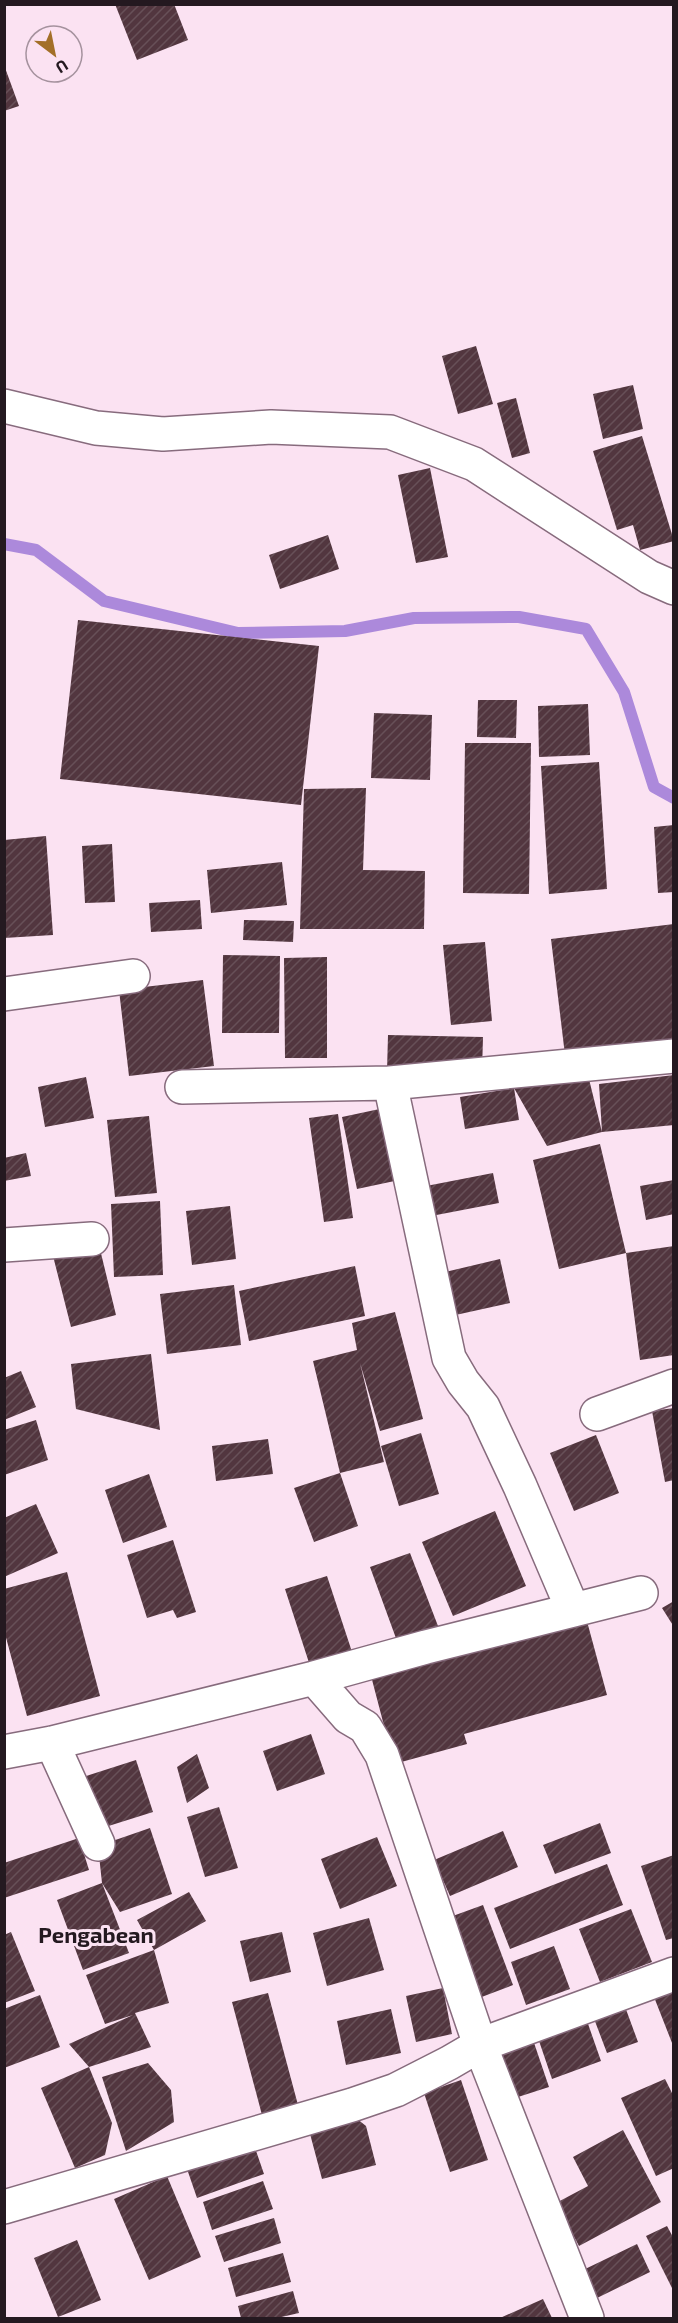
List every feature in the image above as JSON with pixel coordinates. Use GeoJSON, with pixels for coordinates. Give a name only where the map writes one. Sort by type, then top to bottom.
{"type":"FeatureCollection","features":[{"type":"Feature","properties":{"kind":"street"},"geometry":{"type":"LineString","coordinates":[[4,406],[96,428],[163,434],[271,427],[390,432],[474,464],[649,577],[674,588]]}},
{"type":"Feature","properties":{"kind":"street"},"geometry":{"type":"LineString","coordinates":[[4,994],[133,976]]}},
{"type":"Feature","properties":{"kind":"street"},"geometry":{"type":"LineString","coordinates":[[182,1087],[390,1083],[674,1056]]}},
{"type":"Feature","properties":{"kind":"street"},"geometry":{"type":"LineString","coordinates":[[390,1083],[449,1358],[463,1383],[483,1407],[520,1486],[573,1610]]}},
{"type":"Feature","properties":{"kind":"street"},"geometry":{"type":"LineString","coordinates":[[4,1245],[92,1239]]}},
{"type":"Feature","properties":{"kind":"street"},"geometry":{"type":"LineString","coordinates":[[597,1414],[674,1386]]}},
{"type":"Feature","properties":{"kind":"street"},"geometry":{"type":"LineString","coordinates":[[4,1752],[52,1743],[314,1678],[426,1647],[641,1593]]}},
{"type":"Feature","properties":{"kind":"street"},"geometry":{"type":"LineString","coordinates":[[314,1678],[348,1717],[365,1727],[382,1755],[480,2045],[587,2319]]}},
{"type":"Feature","properties":{"kind":"street"},"geometry":{"type":"LineString","coordinates":[[52,1743],[98,1844]]}},
{"type":"Feature","properties":{"kind":"street"},"geometry":{"type":"LineString","coordinates":[[4,2207],[396,2090],[480,2045],[674,1974]]}},
{"type":"Feature","properties":{"kind":"building"},"geometry":{"type":"Polygon","coordinates":[[[115,4],[174,4],[188,40],[137,60],[115,4]]]}},
{"type":"Feature","properties":{"kind":"building"},"geometry":{"type":"Polygon","coordinates":[[[4,65],[19,106],[4,111],[4,65]]]}},
{"type":"Feature","properties":{"kind":"building"},"geometry":{"type":"Polygon","coordinates":[[[476,346],[493,404],[458,414],[442,356],[476,346]]]}},
{"type":"Feature","properties":{"kind":"building"},"geometry":{"type":"Polygon","coordinates":[[[633,385],[643,429],[603,439],[593,394],[633,385]]]}},
{"type":"Feature","properties":{"kind":"building"},"geometry":{"type":"Polygon","coordinates":[[[516,398],[530,453],[512,458],[497,403],[516,398]]]}},
{"type":"Feature","properties":{"kind":"building"},"geometry":{"type":"Polygon","coordinates":[[[642,436],[674,541],[640,550],[633,525],[617,530],[593,451],[642,436]]]}},
{"type":"Feature","properties":{"kind":"building"},"geometry":{"type":"Polygon","coordinates":[[[430,468],[448,557],[416,563],[398,475],[430,468]]]}},
{"type":"Feature","properties":{"kind":"building"},"geometry":{"type":"Polygon","coordinates":[[[328,535],[339,569],[280,589],[269,555],[328,535]]]}},
{"type":"Feature","properties":{"kind":"building"},"geometry":{"type":"Polygon","coordinates":[[[78,620],[319,646],[301,805],[60,779],[78,620]]]}},
{"type":"Feature","properties":{"kind":"building"},"geometry":{"type":"Polygon","coordinates":[[[478,700],[517,700],[516,738],[477,737],[478,700]]]}},
{"type":"Feature","properties":{"kind":"building"},"geometry":{"type":"Polygon","coordinates":[[[588,704],[590,755],[539,757],[538,706],[588,704]]]}},
{"type":"Feature","properties":{"kind":"building"},"geometry":{"type":"Polygon","coordinates":[[[374,713],[432,715],[430,780],[371,778],[374,713]]]}},
{"type":"Feature","properties":{"kind":"building"},"geometry":{"type":"Polygon","coordinates":[[[465,743],[531,743],[529,894],[463,893],[465,743]]]}},
{"type":"Feature","properties":{"kind":"building"},"geometry":{"type":"Polygon","coordinates":[[[599,762],[607,889],[549,894],[541,766],[599,762]]]}},
{"type":"Feature","properties":{"kind":"building"},"geometry":{"type":"Polygon","coordinates":[[[366,788],[363,870],[425,871],[424,929],[300,929],[304,789],[366,788]]]}},
{"type":"Feature","properties":{"kind":"building"},"geometry":{"type":"Polygon","coordinates":[[[674,825],[674,892],[658,893],[654,827],[674,825]]]}},
{"type":"Feature","properties":{"kind":"building"},"geometry":{"type":"Polygon","coordinates":[[[46,836],[53,935],[4,938],[4,840],[46,836]]]}},
{"type":"Feature","properties":{"kind":"building"},"geometry":{"type":"Polygon","coordinates":[[[112,844],[115,902],[85,903],[82,846],[112,844]]]}},
{"type":"Feature","properties":{"kind":"building"},"geometry":{"type":"Polygon","coordinates":[[[282,862],[287,905],[211,913],[207,870],[282,862]]]}},
{"type":"Feature","properties":{"kind":"building"},"geometry":{"type":"Polygon","coordinates":[[[200,900],[202,929],[151,932],[149,903],[200,900]]]}},
{"type":"Feature","properties":{"kind":"building"},"geometry":{"type":"Polygon","coordinates":[[[244,920],[294,921],[293,942],[243,940],[244,920]]]}},
{"type":"Feature","properties":{"kind":"building"},"geometry":{"type":"Polygon","coordinates":[[[674,924],[674,1044],[565,1055],[551,939],[674,924]]]}},
{"type":"Feature","properties":{"kind":"building"},"geometry":{"type":"Polygon","coordinates":[[[485,942],[492,1021],[451,1025],[443,945],[485,942]]]}},
{"type":"Feature","properties":{"kind":"building"},"geometry":{"type":"Polygon","coordinates":[[[223,955],[280,956],[279,1033],[222,1033],[223,955]]]}},
{"type":"Feature","properties":{"kind":"building"},"geometry":{"type":"Polygon","coordinates":[[[327,957],[327,1058],[285,1058],[284,958],[327,957]]]}},
{"type":"Feature","properties":{"kind":"building"},"geometry":{"type":"Polygon","coordinates":[[[203,980],[214,1066],[129,1076],[119,990],[203,980]]]}},
{"type":"Feature","properties":{"kind":"building"},"geometry":{"type":"Polygon","coordinates":[[[388,1035],[483,1037],[482,1072],[387,1071],[388,1035]]]}},
{"type":"Feature","properties":{"kind":"building"},"geometry":{"type":"Polygon","coordinates":[[[587,1071],[602,1132],[547,1146],[514,1088],[587,1071]]]}},
{"type":"Feature","properties":{"kind":"building"},"geometry":{"type":"Polygon","coordinates":[[[674,1075],[674,1125],[602,1132],[599,1084],[674,1075]]]}},
{"type":"Feature","properties":{"kind":"building"},"geometry":{"type":"Polygon","coordinates":[[[86,1077],[94,1118],[45,1127],[38,1087],[86,1077]]]}},
{"type":"Feature","properties":{"kind":"building"},"geometry":{"type":"Polygon","coordinates":[[[514,1088],[519,1120],[465,1129],[460,1097],[514,1088]]]}},
{"type":"Feature","properties":{"kind":"building"},"geometry":{"type":"Polygon","coordinates":[[[389,1107],[404,1179],[357,1189],[342,1117],[389,1107]]]}},
{"type":"Feature","properties":{"kind":"building"},"geometry":{"type":"Polygon","coordinates":[[[338,1114],[353,1218],[324,1222],[309,1118],[338,1114]]]}},
{"type":"Feature","properties":{"kind":"building"},"geometry":{"type":"Polygon","coordinates":[[[149,1116],[157,1193],[115,1197],[107,1120],[149,1116]]]}},
{"type":"Feature","properties":{"kind":"building"},"geometry":{"type":"Polygon","coordinates":[[[600,1144],[626,1253],[559,1269],[533,1160],[600,1144]]]}},
{"type":"Feature","properties":{"kind":"building"},"geometry":{"type":"Polygon","coordinates":[[[26,1153],[31,1176],[4,1181],[4,1158],[26,1153]]]}},
{"type":"Feature","properties":{"kind":"building"},"geometry":{"type":"Polygon","coordinates":[[[493,1173],[499,1203],[426,1217],[421,1187],[493,1173]]]}},
{"type":"Feature","properties":{"kind":"building"},"geometry":{"type":"Polygon","coordinates":[[[674,1180],[674,1214],[646,1220],[640,1186],[674,1180]]]}},
{"type":"Feature","properties":{"kind":"building"},"geometry":{"type":"Polygon","coordinates":[[[160,1201],[163,1275],[114,1277],[111,1204],[160,1201]]]}},
{"type":"Feature","properties":{"kind":"building"},"geometry":{"type":"Polygon","coordinates":[[[230,1206],[236,1259],[192,1265],[186,1211],[230,1206]]]}},
{"type":"Feature","properties":{"kind":"building"},"geometry":{"type":"Polygon","coordinates":[[[98,1241],[116,1315],[71,1327],[52,1252],[98,1241]]]}},
{"type":"Feature","properties":{"kind":"building"},"geometry":{"type":"Polygon","coordinates":[[[674,1246],[674,1355],[640,1360],[626,1253],[674,1246]]]}},
{"type":"Feature","properties":{"kind":"building"},"geometry":{"type":"Polygon","coordinates":[[[500,1259],[510,1303],[451,1316],[441,1273],[500,1259]]]}},
{"type":"Feature","properties":{"kind":"building"},"geometry":{"type":"Polygon","coordinates":[[[355,1266],[365,1316],[249,1341],[239,1291],[355,1266]]]}},
{"type":"Feature","properties":{"kind":"building"},"geometry":{"type":"Polygon","coordinates":[[[234,1285],[241,1345],[167,1354],[160,1294],[234,1285]]]}},
{"type":"Feature","properties":{"kind":"building"},"geometry":{"type":"Polygon","coordinates":[[[395,1312],[423,1419],[380,1431],[360,1363],[384,1462],[340,1473],[313,1361],[357,1350],[352,1323],[395,1312]]]}},
{"type":"Feature","properties":{"kind":"building"},"geometry":{"type":"Polygon","coordinates":[[[151,1354],[160,1430],[76,1409],[71,1364],[151,1354]]]}},
{"type":"Feature","properties":{"kind":"building"},"geometry":{"type":"Polygon","coordinates":[[[21,1371],[36,1407],[4,1420],[4,1378],[21,1371]]]}},
{"type":"Feature","properties":{"kind":"building"},"geometry":{"type":"Polygon","coordinates":[[[674,1408],[674,1480],[665,1482],[652,1411],[674,1408]]]}},
{"type":"Feature","properties":{"kind":"building"},"geometry":{"type":"Polygon","coordinates":[[[36,1420],[48,1460],[4,1475],[4,1430],[36,1420]]]}},
{"type":"Feature","properties":{"kind":"building"},"geometry":{"type":"Polygon","coordinates":[[[421,1433],[439,1494],[399,1506],[381,1446],[421,1433]]]}},
{"type":"Feature","properties":{"kind":"building"},"geometry":{"type":"Polygon","coordinates":[[[596,1435],[619,1493],[574,1511],[550,1453],[596,1435]]]}},
{"type":"Feature","properties":{"kind":"building"},"geometry":{"type":"Polygon","coordinates":[[[268,1439],[273,1474],[216,1481],[212,1446],[268,1439]]]}},
{"type":"Feature","properties":{"kind":"building"},"geometry":{"type":"Polygon","coordinates":[[[340,1473],[358,1526],[314,1542],[294,1488],[340,1473]]]}},
{"type":"Feature","properties":{"kind":"building"},"geometry":{"type":"Polygon","coordinates":[[[149,1474],[167,1527],[123,1543],[105,1490],[149,1474]]]}},
{"type":"Feature","properties":{"kind":"building"},"geometry":{"type":"Polygon","coordinates":[[[36,1504],[58,1553],[4,1577],[4,1518],[36,1504]]]}},
{"type":"Feature","properties":{"kind":"building"},"geometry":{"type":"Polygon","coordinates":[[[495,1511],[526,1586],[453,1616],[422,1542],[495,1511]]]}},
{"type":"Feature","properties":{"kind":"building"},"geometry":{"type":"Polygon","coordinates":[[[173,1540],[196,1612],[177,1618],[173,1610],[147,1618],[127,1555],[173,1540]]]}},
{"type":"Feature","properties":{"kind":"building"},"geometry":{"type":"Polygon","coordinates":[[[410,1553],[438,1626],[397,1641],[370,1567],[410,1553]]]}},
{"type":"Feature","properties":{"kind":"building"},"geometry":{"type":"Polygon","coordinates":[[[67,1572],[100,1696],[27,1716],[4,1630],[4,1589],[67,1572]]]}},
{"type":"Feature","properties":{"kind":"building"},"geometry":{"type":"Polygon","coordinates":[[[327,1576],[355,1661],[313,1675],[285,1589],[327,1576]]]}},
{"type":"Feature","properties":{"kind":"building"},"geometry":{"type":"Polygon","coordinates":[[[674,1601],[674,1627],[662,1608],[674,1601]]]}},
{"type":"Feature","properties":{"kind":"building"},"geometry":{"type":"Polygon","coordinates":[[[585,1614],[607,1695],[464,1734],[467,1744],[394,1764],[370,1672],[585,1614]]]}},
{"type":"Feature","properties":{"kind":"building"},"geometry":{"type":"Polygon","coordinates":[[[311,1734],[325,1774],[277,1791],[263,1751],[311,1734]]]}},
{"type":"Feature","properties":{"kind":"building"},"geometry":{"type":"Polygon","coordinates":[[[197,1754],[209,1788],[187,1803],[177,1767],[197,1754]]]}},
{"type":"Feature","properties":{"kind":"building"},"geometry":{"type":"Polygon","coordinates":[[[136,1760],[153,1812],[99,1829],[83,1777],[136,1760]]]}},
{"type":"Feature","properties":{"kind":"building"},"geometry":{"type":"Polygon","coordinates":[[[219,1807],[238,1868],[205,1877],[187,1817],[219,1807]]]}},
{"type":"Feature","properties":{"kind":"building"},"geometry":{"type":"Polygon","coordinates":[[[600,1823],[611,1853],[555,1874],[543,1845],[600,1823]]]}},
{"type":"Feature","properties":{"kind":"building"},"geometry":{"type":"Polygon","coordinates":[[[150,1828],[172,1894],[120,1912],[102,1883],[98,1846],[150,1828]]]}},
{"type":"Feature","properties":{"kind":"building"},"geometry":{"type":"Polygon","coordinates":[[[503,1831],[518,1867],[450,1896],[434,1860],[503,1831]]]}},
{"type":"Feature","properties":{"kind":"building"},"geometry":{"type":"Polygon","coordinates":[[[377,1837],[397,1886],[340,1909],[321,1859],[377,1837]]]}},
{"type":"Feature","properties":{"kind":"building"},"geometry":{"type":"Polygon","coordinates":[[[79,1838],[89,1870],[4,1898],[4,1863],[79,1838]]]}},
{"type":"Feature","properties":{"kind":"building"},"geometry":{"type":"Polygon","coordinates":[[[674,1855],[674,1938],[666,1940],[641,1866],[674,1855]]]}},
{"type":"Feature","properties":{"kind":"building"},"geometry":{"type":"Polygon","coordinates":[[[607,1864],[623,1905],[510,1949],[494,1908],[607,1864]]]}},
{"type":"Feature","properties":{"kind":"building"},"geometry":{"type":"Polygon","coordinates":[[[102,1883],[129,1953],[83,1970],[57,1900],[102,1883]]]}},
{"type":"Feature","properties":{"kind":"building"},"geometry":{"type":"Polygon","coordinates":[[[189,1892],[206,1921],[154,1950],[137,1920],[189,1892]]]}},
{"type":"Feature","properties":{"kind":"building"},"geometry":{"type":"Polygon","coordinates":[[[483,1905],[513,1985],[479,1998],[450,1917],[483,1905]]]}},
{"type":"Feature","properties":{"kind":"building"},"geometry":{"type":"Polygon","coordinates":[[[631,1909],[652,1962],[600,1982],[579,1929],[631,1909]]]}},
{"type":"Feature","properties":{"kind":"building"},"geometry":{"type":"Polygon","coordinates":[[[369,1918],[384,1970],[327,1986],[313,1933],[369,1918]]]}},
{"type":"Feature","properties":{"kind":"building"},"geometry":{"type":"Polygon","coordinates":[[[11,1932],[35,1991],[4,2003],[4,1935],[11,1932]]]}},
{"type":"Feature","properties":{"kind":"building"},"geometry":{"type":"Polygon","coordinates":[[[282,1932],[291,1972],[250,1982],[240,1941],[282,1932]]]}},
{"type":"Feature","properties":{"kind":"building"},"geometry":{"type":"Polygon","coordinates":[[[554,1946],[570,1989],[526,2005],[511,1962],[554,1946]]]}},
{"type":"Feature","properties":{"kind":"building"},"geometry":{"type":"Polygon","coordinates":[[[154,1950],[169,2003],[135,2013],[151,2047],[89,2067],[69,2044],[133,2015],[105,2024],[86,1975],[154,1950]]]}},
{"type":"Feature","properties":{"kind":"building"},"geometry":{"type":"Polygon","coordinates":[[[443,1988],[452,2034],[416,2042],[406,1996],[443,1988]]]}},
{"type":"Feature","properties":{"kind":"building"},"geometry":{"type":"Polygon","coordinates":[[[674,1990],[674,2048],[654,1997],[674,1990]]]}},
{"type":"Feature","properties":{"kind":"building"},"geometry":{"type":"Polygon","coordinates":[[[268,1993],[298,2105],[262,2115],[232,2002],[268,1993]]]}},
{"type":"Feature","properties":{"kind":"building"},"geometry":{"type":"Polygon","coordinates":[[[40,1995],[60,2047],[4,2068],[4,2009],[40,1995]]]}},
{"type":"Feature","properties":{"kind":"building"},"geometry":{"type":"Polygon","coordinates":[[[624,2004],[638,2042],[607,2053],[593,2016],[624,2004]]]}},
{"type":"Feature","properties":{"kind":"building"},"geometry":{"type":"Polygon","coordinates":[[[391,2009],[401,2053],[346,2065],[337,2021],[391,2009]]]}},
{"type":"Feature","properties":{"kind":"building"},"geometry":{"type":"Polygon","coordinates":[[[587,2021],[601,2061],[552,2079],[538,2038],[587,2021]]]}},
{"type":"Feature","properties":{"kind":"building"},"geometry":{"type":"Polygon","coordinates":[[[530,2031],[549,2087],[506,2101],[487,2046],[530,2031]]]}},
{"type":"Feature","properties":{"kind":"building"},"geometry":{"type":"Polygon","coordinates":[[[148,2063],[171,2090],[174,2122],[126,2151],[102,2077],[148,2063]]]}},
{"type":"Feature","properties":{"kind":"building"},"geometry":{"type":"Polygon","coordinates":[[[89,2067],[112,2123],[105,2155],[75,2168],[41,2088],[89,2067]]]}},
{"type":"Feature","properties":{"kind":"building"},"geometry":{"type":"Polygon","coordinates":[[[665,2079],[674,2097],[674,2168],[656,2176],[621,2098],[665,2079]]]}},
{"type":"Feature","properties":{"kind":"building"},"geometry":{"type":"Polygon","coordinates":[[[461,2080],[488,2160],[450,2172],[424,2093],[461,2080]]]}},
{"type":"Feature","properties":{"kind":"building"},"geometry":{"type":"Polygon","coordinates":[[[356,2118],[366,2126],[376,2165],[322,2179],[309,2130],[356,2118]]]}},
{"type":"Feature","properties":{"kind":"building"},"geometry":{"type":"Polygon","coordinates":[[[623,2130],[661,2202],[579,2246],[556,2203],[588,2186],[573,2157],[623,2130]]]}},
{"type":"Feature","properties":{"kind":"building"},"geometry":{"type":"Polygon","coordinates":[[[253,2142],[264,2174],[197,2198],[186,2166],[253,2142]]]}},
{"type":"Feature","properties":{"kind":"building"},"geometry":{"type":"Polygon","coordinates":[[[167,2176],[201,2257],[149,2280],[114,2199],[167,2176]]]}},
{"type":"Feature","properties":{"kind":"building"},"geometry":{"type":"Polygon","coordinates":[[[263,2181],[273,2209],[212,2230],[203,2202],[263,2181]]]}},
{"type":"Feature","properties":{"kind":"building"},"geometry":{"type":"Polygon","coordinates":[[[274,2218],[281,2243],[224,2262],[215,2236],[274,2218]]]}},
{"type":"Feature","properties":{"kind":"building"},"geometry":{"type":"Polygon","coordinates":[[[667,2226],[674,2239],[674,2292],[646,2236],[667,2226]]]}},
{"type":"Feature","properties":{"kind":"building"},"geometry":{"type":"Polygon","coordinates":[[[77,2240],[101,2300],[58,2317],[34,2258],[77,2240]]]}},
{"type":"Feature","properties":{"kind":"building"},"geometry":{"type":"Polygon","coordinates":[[[637,2244],[650,2272],[595,2299],[581,2271],[637,2244]]]}},
{"type":"Feature","properties":{"kind":"building"},"geometry":{"type":"Polygon","coordinates":[[[283,2253],[291,2282],[236,2297],[228,2268],[283,2253]]]}},
{"type":"Feature","properties":{"kind":"building"},"geometry":{"type":"Polygon","coordinates":[[[293,2291],[299,2313],[277,2318],[241,2318],[238,2306],[293,2291]]]}},
{"type":"Feature","properties":{"kind":"building"},"geometry":{"type":"Polygon","coordinates":[[[543,2299],[552,2318],[500,2318],[543,2299]]]}},
{"type":"Feature","properties":{"kind":"waterway"},"geometry":{"type":"LineString","coordinates":[[4,544],[36,550],[104,601],[238,633],[345,631],[414,618],[519,617],[586,629],[624,692],[654,787],[674,798]]}},
{"type":"Feature","properties":{"kind":"district","name":"Pengabean"},"geometry":{"type":"Point","coordinates":[96,1935]}}]}
